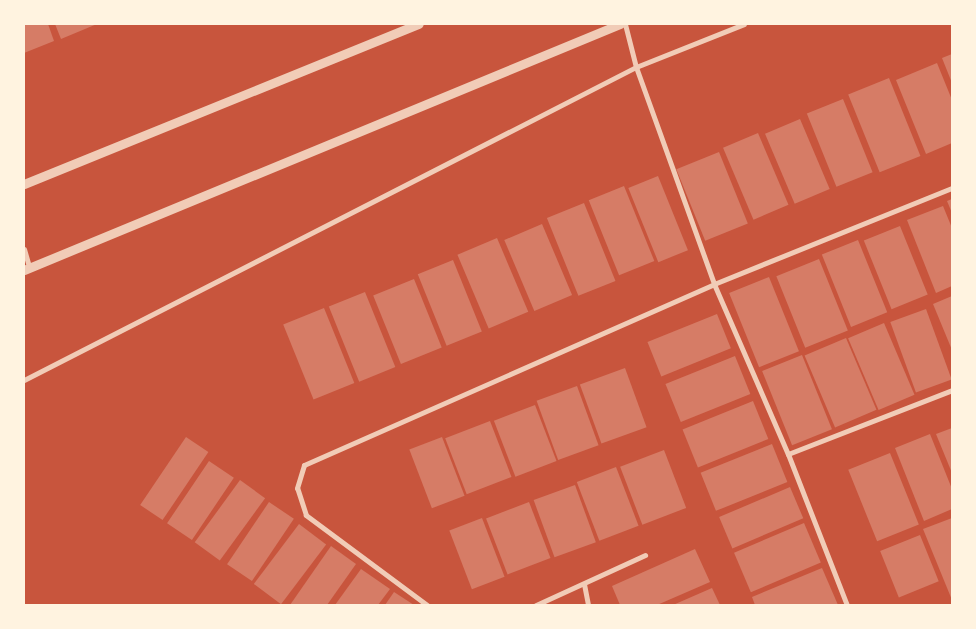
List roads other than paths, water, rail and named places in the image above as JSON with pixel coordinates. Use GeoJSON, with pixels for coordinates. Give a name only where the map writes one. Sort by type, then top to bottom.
{"type":"FeatureCollection","features":[{"type":"Feature","properties":{"kind":"street"},"geometry":{"type":"LineString","coordinates":[[24,184],[419,24]]}},
{"type":"Feature","properties":{"kind":"street"},"geometry":{"type":"LineString","coordinates":[[24,249],[26,268],[620,24]]}},
{"type":"Feature","properties":{"kind":"street"},"geometry":{"type":"LineString","coordinates":[[625,24],[636,66],[714,284],[788,454],[847,605]]}},
{"type":"Feature","properties":{"kind":"street"},"geometry":{"type":"LineString","coordinates":[[24,380],[636,66],[744,24]]}},
{"type":"Feature","properties":{"kind":"street"},"geometry":{"type":"LineString","coordinates":[[427,605],[306,515],[297,488],[304,465],[714,284],[952,188]]}},
{"type":"Feature","properties":{"kind":"street"},"geometry":{"type":"LineString","coordinates":[[788,454],[952,390]]}},
{"type":"Feature","properties":{"kind":"street"},"geometry":{"type":"LineString","coordinates":[[536,605],[645,555]]}},
{"type":"Feature","properties":{"kind":"street"},"geometry":{"type":"LineString","coordinates":[[584,584],[588,605]]}}]}
